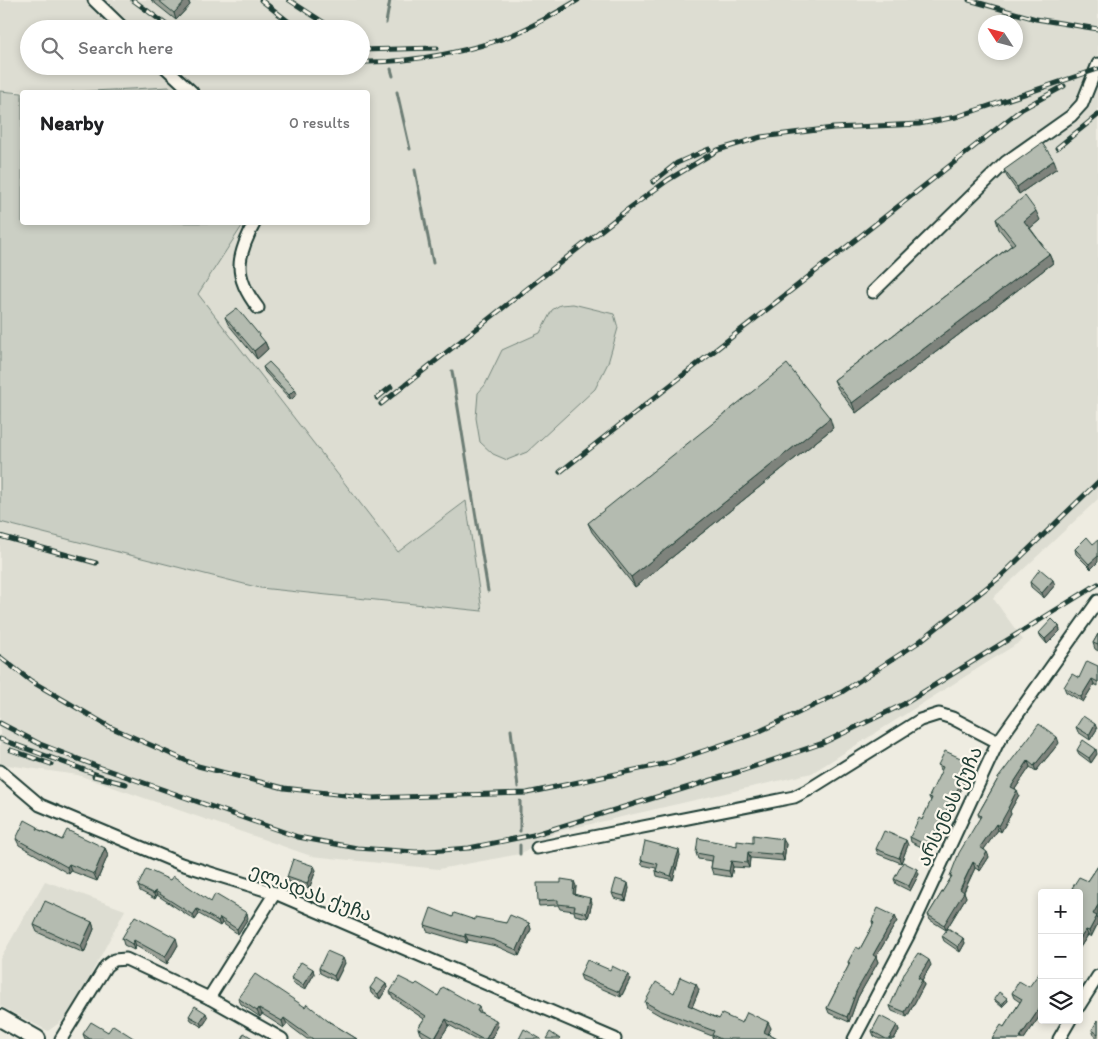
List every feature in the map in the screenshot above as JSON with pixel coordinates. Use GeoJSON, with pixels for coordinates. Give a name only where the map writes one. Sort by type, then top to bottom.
{"type":"FeatureCollection","features":[{"type":"Feature","properties":{"kind":"main road"},"geometry":{"type":"LineString","coordinates":[[0,1018],[37,1039]]}},
{"type":"Feature","properties":{"kind":"street"},"geometry":{"type":"LineString","coordinates":[[94,0],[115,20]]}},
{"type":"Feature","properties":{"kind":"street"},"geometry":{"type":"LineString","coordinates":[[874,292],[1006,162],[1071,116],[1082,104],[1098,64]]}},
{"type":"Feature","properties":{"kind":"street"},"geometry":{"type":"LineString","coordinates":[[174,75],[190,90]]}},
{"type":"Feature","properties":{"kind":"street"},"geometry":{"type":"LineString","coordinates":[[254,225],[245,245],[239,276],[244,290],[258,308]]}},
{"type":"Feature","properties":{"kind":"street","name":"არსენას ქუჩა"},"geometry":{"type":"LineString","coordinates":[[854,1039],[908,936],[998,742],[1098,601]]}},
{"type":"Feature","properties":{"kind":"street"},"geometry":{"type":"LineString","coordinates":[[537,848],[794,797],[920,720],[939,714],[952,718],[998,742]]}},
{"type":"Feature","properties":{"kind":"street","name":"ელადას ქუჩა"},"geometry":{"type":"LineString","coordinates":[[0,771],[40,805],[181,864],[275,894],[615,1039]]}},
{"type":"Feature","properties":{"kind":"street"},"geometry":{"type":"LineString","coordinates":[[209,998],[275,894]]}},
{"type":"Feature","properties":{"kind":"street"},"geometry":{"type":"LineString","coordinates":[[61,1039],[106,966],[114,960],[126,959],[209,998],[282,1039]]}},
{"type":"Feature","properties":{"kind":"street"},"geometry":{"type":"LineString","coordinates":[[1083,1000],[1098,976]]}},
{"type":"Feature","properties":{"kind":"street"},"geometry":{"type":"LineString","coordinates":[[1059,1039],[1068,1024]]}},
{"type":"Feature","properties":{"kind":"shaded area"},"geometry":{"type":"Polygon","coordinates":[[[0,0],[1098,0],[1098,499],[993,598],[1023,640],[812,773],[556,832],[520,854],[439,869],[311,856],[78,775],[0,764],[0,522],[260,588],[482,611],[466,501],[398,552],[197,294],[243,225],[370,225],[370,90],[174,90],[170,87],[111,90],[0,91],[0,0]]]}},
{"type":"Feature","properties":{"kind":"shaded area"},"geometry":{"type":"Polygon","coordinates":[[[170,87],[174,90],[111,90],[170,87]]]}},
{"type":"Feature","properties":{"kind":"shaded area"},"geometry":{"type":"Polygon","coordinates":[[[0,91],[20,93],[20,225],[243,225],[198,294],[398,552],[466,501],[482,611],[260,588],[0,522],[0,91]]]}},
{"type":"Feature","properties":{"kind":"shaded area"},"geometry":{"type":"Polygon","coordinates":[[[573,304],[614,314],[618,328],[608,363],[595,389],[527,452],[507,460],[493,454],[480,442],[476,418],[478,393],[485,385],[502,350],[540,333],[552,310],[560,305],[573,304]]]}},
{"type":"Feature","properties":{"kind":"shaded area"},"geometry":{"type":"Polygon","coordinates":[[[45,881],[125,910],[69,1016],[48,1031],[0,1006],[0,959],[45,881]]]}},
{"type":"Feature","properties":{"kind":"building"},"geometry":{"type":"Polygon","coordinates":[[[158,0],[186,0],[174,13],[158,0]]]}},
{"type":"Feature","properties":{"kind":"building"},"geometry":{"type":"Polygon","coordinates":[[[1042,143],[1054,160],[1017,187],[1004,170],[1042,143]]]}},
{"type":"Feature","properties":{"kind":"building"},"geometry":{"type":"Polygon","coordinates":[[[1025,196],[1036,211],[1024,221],[1049,254],[852,403],[834,380],[1015,243],[996,219],[1025,196]]]}},
{"type":"Feature","properties":{"kind":"building"},"geometry":{"type":"Polygon","coordinates":[[[237,308],[265,342],[254,351],[225,317],[237,308]]]}},
{"type":"Feature","properties":{"kind":"building"},"geometry":{"type":"Polygon","coordinates":[[[269,362],[295,389],[289,395],[263,367],[269,362]]]}},
{"type":"Feature","properties":{"kind":"building"},"geometry":{"type":"Polygon","coordinates":[[[787,364],[830,418],[631,577],[588,523],[787,364]]]}},
{"type":"Feature","properties":{"kind":"building"},"geometry":{"type":"Polygon","coordinates":[[[1087,537],[1093,544],[1098,540],[1098,556],[1089,564],[1075,549],[1087,537]]]}},
{"type":"Feature","properties":{"kind":"building"},"geometry":{"type":"Polygon","coordinates":[[[1040,569],[1053,580],[1042,593],[1030,582],[1040,569]]]}},
{"type":"Feature","properties":{"kind":"building"},"geometry":{"type":"Polygon","coordinates":[[[1052,619],[1059,626],[1045,639],[1039,633],[1052,619]]]}},
{"type":"Feature","properties":{"kind":"building"},"geometry":{"type":"Polygon","coordinates":[[[1098,634],[1098,645],[1093,643],[1098,634]]]}},
{"type":"Feature","properties":{"kind":"building"},"geometry":{"type":"Polygon","coordinates":[[[1087,661],[1098,666],[1098,682],[1092,679],[1081,697],[1064,687],[1072,674],[1079,678],[1087,661]]]}},
{"type":"Feature","properties":{"kind":"building"},"geometry":{"type":"Polygon","coordinates":[[[1083,716],[1095,724],[1089,735],[1076,727],[1083,716]]]}},
{"type":"Feature","properties":{"kind":"building"},"geometry":{"type":"Polygon","coordinates":[[[1039,724],[1057,737],[1034,766],[1028,761],[1011,787],[1017,790],[1009,808],[999,826],[996,824],[980,847],[987,852],[978,866],[973,862],[960,889],[964,892],[944,925],[928,915],[952,876],[950,876],[959,853],[981,816],[978,814],[999,777],[1039,724]]]}},
{"type":"Feature","properties":{"kind":"building"},"geometry":{"type":"Polygon","coordinates":[[[1083,740],[1096,749],[1089,758],[1077,750],[1083,740]]]}},
{"type":"Feature","properties":{"kind":"building"},"geometry":{"type":"Polygon","coordinates":[[[945,751],[967,761],[960,778],[963,779],[928,846],[910,837],[919,818],[922,820],[932,798],[929,797],[943,767],[938,765],[945,751]]]}},
{"type":"Feature","properties":{"kind":"building"},"geometry":{"type":"Polygon","coordinates":[[[25,820],[38,827],[37,829],[62,840],[67,830],[105,848],[94,874],[69,864],[67,867],[16,839],[25,820]]]}},
{"type":"Feature","properties":{"kind":"building"},"geometry":{"type":"Polygon","coordinates":[[[884,831],[906,840],[899,858],[876,849],[884,831]]]}},
{"type":"Feature","properties":{"kind":"building"},"geometry":{"type":"Polygon","coordinates":[[[753,835],[783,839],[782,855],[748,852],[747,863],[731,861],[729,871],[711,868],[713,856],[696,853],[698,838],[737,846],[737,841],[753,843],[753,835]]]}},
{"type":"Feature","properties":{"kind":"building"},"geometry":{"type":"Polygon","coordinates":[[[645,841],[679,850],[671,876],[656,871],[658,864],[641,860],[645,841]]]}},
{"type":"Feature","properties":{"kind":"building"},"geometry":{"type":"Polygon","coordinates":[[[293,859],[314,866],[307,884],[287,877],[293,859]]]}},
{"type":"Feature","properties":{"kind":"building"},"geometry":{"type":"Polygon","coordinates":[[[903,862],[917,869],[909,886],[894,879],[903,862]]]}},
{"type":"Feature","properties":{"kind":"building"},"geometry":{"type":"Polygon","coordinates":[[[1098,866],[1098,905],[1093,914],[1097,916],[1089,931],[1086,930],[1083,934],[1083,889],[1072,888],[1079,877],[1088,881],[1098,866]]]}},
{"type":"Feature","properties":{"kind":"building"},"geometry":{"type":"Polygon","coordinates":[[[146,869],[170,880],[173,876],[211,902],[215,894],[247,913],[237,929],[220,918],[218,921],[197,909],[193,915],[155,891],[154,894],[138,886],[146,869]]]}},
{"type":"Feature","properties":{"kind":"building"},"geometry":{"type":"Polygon","coordinates":[[[561,879],[574,881],[573,894],[590,898],[586,913],[574,910],[575,906],[558,904],[558,900],[538,901],[537,883],[561,883],[561,879]]]}},
{"type":"Feature","properties":{"kind":"building"},"geometry":{"type":"Polygon","coordinates":[[[616,879],[628,883],[624,896],[612,893],[616,879]]]}},
{"type":"Feature","properties":{"kind":"building"},"geometry":{"type":"Polygon","coordinates":[[[45,901],[92,922],[81,946],[34,925],[45,901]]]}},
{"type":"Feature","properties":{"kind":"building"},"geometry":{"type":"Polygon","coordinates":[[[431,908],[453,917],[454,913],[475,920],[475,917],[506,923],[510,915],[529,923],[517,950],[494,940],[465,934],[465,937],[425,925],[431,908]]]}},
{"type":"Feature","properties":{"kind":"building"},"geometry":{"type":"Polygon","coordinates":[[[878,908],[895,916],[873,955],[876,957],[856,992],[847,1017],[827,1008],[856,947],[860,949],[874,923],[872,921],[878,908]]]}},
{"type":"Feature","properties":{"kind":"building"},"geometry":{"type":"Polygon","coordinates":[[[135,916],[176,938],[165,957],[134,940],[132,944],[122,938],[135,916]]]}},
{"type":"Feature","properties":{"kind":"building"},"geometry":{"type":"Polygon","coordinates":[[[948,928],[963,938],[958,947],[942,936],[948,928]]]}},
{"type":"Feature","properties":{"kind":"building"},"geometry":{"type":"Polygon","coordinates":[[[327,951],[343,958],[334,976],[319,968],[327,951]]]}},
{"type":"Feature","properties":{"kind":"building"},"geometry":{"type":"Polygon","coordinates":[[[918,953],[929,960],[918,978],[922,980],[905,1012],[890,1006],[905,972],[918,953]]]}},
{"type":"Feature","properties":{"kind":"building"},"geometry":{"type":"Polygon","coordinates":[[[587,960],[610,970],[612,966],[628,974],[619,992],[580,975],[587,960]]]}},
{"type":"Feature","properties":{"kind":"building"},"geometry":{"type":"Polygon","coordinates":[[[301,962],[313,969],[303,985],[291,978],[301,962]]]}},
{"type":"Feature","properties":{"kind":"building"},"geometry":{"type":"Polygon","coordinates":[[[255,974],[305,1007],[307,1004],[328,1021],[357,1039],[313,1039],[284,1018],[282,1021],[259,1008],[257,1011],[238,998],[255,974]]]}},
{"type":"Feature","properties":{"kind":"building"},"geometry":{"type":"Polygon","coordinates":[[[1038,975],[1038,1011],[1020,1037],[1023,1039],[992,1039],[1001,1025],[1004,1027],[1022,999],[1012,993],[1019,981],[1029,987],[1038,975]]]}},
{"type":"Feature","properties":{"kind":"building"},"geometry":{"type":"Polygon","coordinates":[[[399,977],[415,985],[417,983],[438,996],[443,987],[479,1007],[477,1011],[496,1020],[486,1039],[482,1039],[446,1019],[435,1038],[418,1028],[426,1016],[390,992],[399,977]]]}},
{"type":"Feature","properties":{"kind":"building"},"geometry":{"type":"Polygon","coordinates":[[[680,977],[696,984],[688,1005],[719,1019],[722,1014],[742,1023],[747,1012],[768,1022],[764,1032],[777,1039],[721,1039],[712,1035],[714,1031],[659,1010],[645,1002],[656,982],[674,993],[680,977]]]}},
{"type":"Feature","properties":{"kind":"building"},"geometry":{"type":"Polygon","coordinates":[[[377,978],[386,984],[378,994],[370,988],[377,978]]]}},
{"type":"Feature","properties":{"kind":"building"},"geometry":{"type":"Polygon","coordinates":[[[999,992],[1007,998],[1002,1005],[994,999],[999,992]]]}},
{"type":"Feature","properties":{"kind":"building"},"geometry":{"type":"Polygon","coordinates":[[[195,1006],[206,1013],[200,1022],[189,1016],[195,1006]]]}},
{"type":"Feature","properties":{"kind":"building"},"geometry":{"type":"Polygon","coordinates":[[[880,1016],[897,1025],[889,1039],[872,1031],[880,1016]]]}},
{"type":"Feature","properties":{"kind":"building"},"geometry":{"type":"Polygon","coordinates":[[[1098,1020],[1098,1034],[1092,1030],[1098,1020]]]}},
{"type":"Feature","properties":{"kind":"building"},"geometry":{"type":"Polygon","coordinates":[[[91,1022],[108,1032],[113,1025],[135,1039],[90,1039],[83,1034],[91,1022]]]}},
{"type":"Feature","properties":{"kind":"building"},"geometry":{"type":"Polygon","coordinates":[[[524,1029],[541,1039],[519,1039],[524,1029]]]}},
{"type":"Feature","properties":{"kind":"building"},"geometry":{"type":"Polygon","coordinates":[[[550,1032],[560,1039],[546,1039],[550,1032]]]}},
{"type":"Feature","properties":{"kind":"building"},"geometry":{"type":"Polygon","coordinates":[[[244,1033],[254,1039],[241,1039],[244,1033]]]}},
{"type":"Feature","properties":{"kind":"waterway"},"geometry":{"type":"LineString","coordinates":[[386,23],[390,0]]}},
{"type":"Feature","properties":{"kind":"waterway"},"geometry":{"type":"LineString","coordinates":[[391,69],[393,76]]}},
{"type":"Feature","properties":{"kind":"waterway"},"geometry":{"type":"LineString","coordinates":[[397,92],[410,149]]}},
{"type":"Feature","properties":{"kind":"waterway"},"geometry":{"type":"LineString","coordinates":[[415,170],[433,263]]}},
{"type":"Feature","properties":{"kind":"waterway"},"geometry":{"type":"LineString","coordinates":[[452,371],[488,591]]}},
{"type":"Feature","properties":{"kind":"waterway"},"geometry":{"type":"LineString","coordinates":[[511,730],[518,787]]}},
{"type":"Feature","properties":{"kind":"waterway"},"geometry":{"type":"LineString","coordinates":[[520,801],[520,831]]}},
{"type":"Feature","properties":{"kind":"waterway"},"geometry":{"type":"LineString","coordinates":[[520,845],[520,854]]}},
{"type":"Feature","properties":{"kind":"railway"},"geometry":{"type":"LineString","coordinates":[[133,0],[160,20]]}},
{"type":"Feature","properties":{"kind":"railway"},"geometry":{"type":"LineString","coordinates":[[261,0],[286,20]]}},
{"type":"Feature","properties":{"kind":"railway"},"geometry":{"type":"LineString","coordinates":[[289,0],[320,20]]}},
{"type":"Feature","properties":{"kind":"railway"},"geometry":{"type":"LineString","coordinates":[[370,62],[421,58],[485,44],[528,28],[578,0]]}},
{"type":"Feature","properties":{"kind":"railway"},"geometry":{"type":"LineString","coordinates":[[969,0],[1036,19],[1098,29]]}},
{"type":"Feature","properties":{"kind":"railway"},"geometry":{"type":"LineString","coordinates":[[370,50],[437,48]]}},
{"type":"Feature","properties":{"kind":"railway"},"geometry":{"type":"LineString","coordinates":[[381,404],[627,210],[668,180],[718,150],[761,137],[833,128],[919,124],[956,117],[1098,69]]}},
{"type":"Feature","properties":{"kind":"railway"},"geometry":{"type":"LineString","coordinates":[[560,472],[1022,109],[1064,86]]}},
{"type":"Feature","properties":{"kind":"railway"},"geometry":{"type":"LineString","coordinates":[[1057,148],[1098,115]]}},
{"type":"Feature","properties":{"kind":"railway"},"geometry":{"type":"LineString","coordinates":[[653,182],[677,163],[709,149]]}},
{"type":"Feature","properties":{"kind":"railway"},"geometry":{"type":"LineString","coordinates":[[377,398],[391,387]]}},
{"type":"Feature","properties":{"kind":"railway"},"geometry":{"type":"LineString","coordinates":[[0,657],[31,681],[110,727],[198,766],[284,788],[371,798],[527,793],[668,763],[756,733],[842,692],[919,642],[1000,577],[1098,482]]}},
{"type":"Feature","properties":{"kind":"railway"},"geometry":{"type":"LineString","coordinates":[[0,536],[96,563]]}},
{"type":"Feature","properties":{"kind":"railway"},"geometry":{"type":"LineString","coordinates":[[0,723],[40,744],[96,766],[298,837],[357,848],[416,852],[469,848],[533,835],[738,772],[823,743],[904,704],[1098,584]]}},
{"type":"Feature","properties":{"kind":"railway"},"geometry":{"type":"LineString","coordinates":[[0,739],[101,776]]}},
{"type":"Feature","properties":{"kind":"railway"},"geometry":{"type":"LineString","coordinates":[[11,750],[51,764]]}},
{"type":"Feature","properties":{"kind":"railway"},"geometry":{"type":"LineString","coordinates":[[94,776],[126,784]]}}]}
